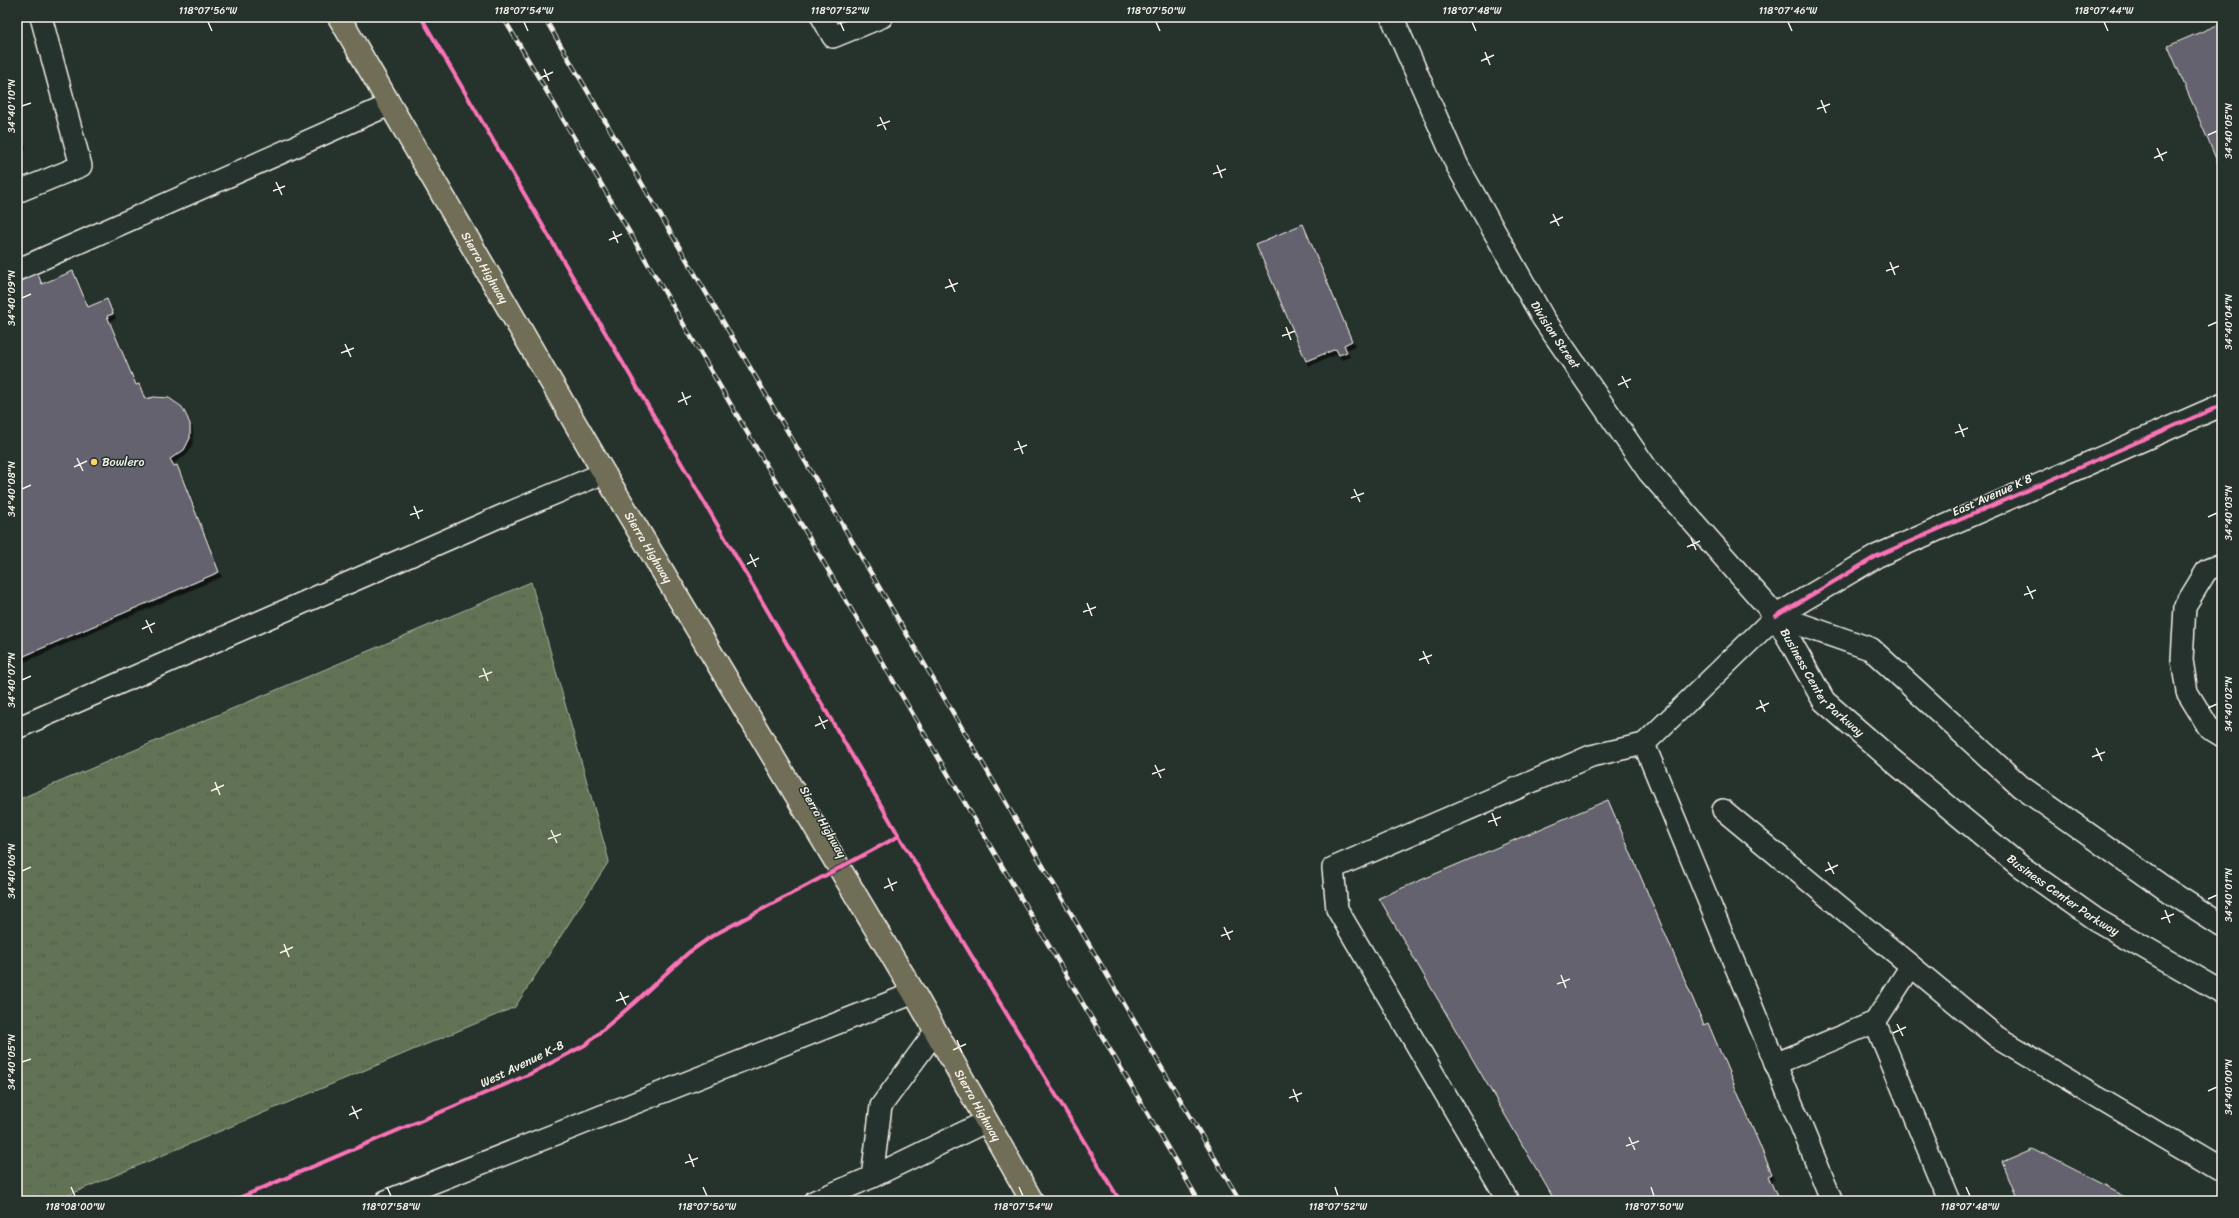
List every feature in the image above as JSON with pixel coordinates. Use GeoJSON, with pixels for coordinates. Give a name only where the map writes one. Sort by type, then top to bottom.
{"type":"FeatureCollection","features":[{"type":"Feature","properties":{"kind":"main road","name":"Sierra Highway"},"geometry":{"type":"LineString","coordinates":[[339,17],[604,473],[914,993],[985,1122],[1032,1201]]}},
{"type":"Feature","properties":{"kind":"main road","name":"Division Street"},"geometry":{"type":"LineString","coordinates":[[1392,17],[1457,165],[1543,318],[1649,472],[1776,616]]}},
{"type":"Feature","properties":{"kind":"main road","name":"East Avenue K 8"},"geometry":{"type":"LineString","coordinates":[[1776,616],[1877,556],[2222,405]]}},
{"type":"Feature","properties":{"kind":"main road","name":"Business Center Parkway"},"geometry":{"type":"LineString","coordinates":[[1776,616],[1871,649],[2020,786],[2170,892],[2222,925]]}},
{"type":"Feature","properties":{"kind":"main road","name":"Business Center Parkway"},"geometry":{"type":"LineString","coordinates":[[1776,616],[1824,701],[1892,761],[2020,866],[2095,920],[2222,992]]}},
{"type":"Feature","properties":{"kind":"lane"},"geometry":{"type":"LineString","coordinates":[[17,192],[81,166],[41,17]]}},
{"type":"Feature","properties":{"kind":"lane"},"geometry":{"type":"LineString","coordinates":[[822,17],[834,37],[882,17]]}},
{"type":"Feature","properties":{"kind":"lane"},"geometry":{"type":"LineString","coordinates":[[17,270],[389,105]]}},
{"type":"Feature","properties":{"kind":"lane"},"geometry":{"type":"LineString","coordinates":[[17,728],[494,519],[604,473]]}},
{"type":"Feature","properties":{"kind":"lane"},"geometry":{"type":"LineString","coordinates":[[2222,564],[2207,570],[2185,606],[2182,660],[2187,692],[2209,728],[2222,736]]}},
{"type":"Feature","properties":{"kind":"lane"},"geometry":{"type":"LineString","coordinates":[[1508,1201],[1337,909],[1333,868],[1591,756],[1644,744],[1776,616]]}},
{"type":"Feature","properties":{"kind":"lane"},"geometry":{"type":"LineString","coordinates":[[1644,744],[1832,1201]]}},
{"type":"Feature","properties":{"kind":"lane"},"geometry":{"type":"LineString","coordinates":[[1723,810],[1997,1037],[2222,1171]]}},
{"type":"Feature","properties":{"kind":"lane"},"geometry":{"type":"LineString","coordinates":[[1776,1064],[1875,1022],[1911,966]]}},
{"type":"Feature","properties":{"kind":"lane"},"geometry":{"type":"LineString","coordinates":[[386,1201],[914,993]]}},
{"type":"Feature","properties":{"kind":"lane"},"geometry":{"type":"LineString","coordinates":[[1875,1022],[1948,1201]]}},
{"type":"Feature","properties":{"kind":"lane"},"geometry":{"type":"LineString","coordinates":[[872,1177],[881,1106],[935,1032]]}},
{"type":"Feature","properties":{"kind":"lane"},"geometry":{"type":"LineString","coordinates":[[815,1201],[872,1177],[985,1122]]}},
{"type":"Feature","properties":{"kind":"green space"},"geometry":{"type":"Polygon","coordinates":[[[531,582],[609,861],[515,1007],[54,1201],[17,1201],[17,800],[531,582]]]}},
{"type":"Feature","properties":{"kind":"building"},"geometry":{"type":"Polygon","coordinates":[[[2222,23],[2222,167],[2220,168],[2168,46],[2222,23]]]}},
{"type":"Feature","properties":{"kind":"building"},"geometry":{"type":"Polygon","coordinates":[[[17,124],[23,145],[17,148],[17,124]]]}},
{"type":"Feature","properties":{"kind":"building"},"geometry":{"type":"Polygon","coordinates":[[[1303,224],[1352,341],[1344,345],[1347,352],[1339,355],[1336,349],[1306,361],[1256,244],[1303,224]]]}},
{"type":"Feature","properties":{"kind":"building","name":"Bowlero"},"geometry":{"type":"Polygon","coordinates":[[[35,268],[42,284],[73,271],[88,307],[107,299],[113,314],[107,316],[136,385],[139,384],[145,399],[154,397],[169,398],[182,407],[190,424],[190,438],[184,450],[170,459],[174,466],[177,465],[219,572],[17,659],[17,276],[35,268]]]}},
{"type":"Feature","properties":{"kind":"building"},"geometry":{"type":"Polygon","coordinates":[[[1608,800],[1704,1025],[1708,1023],[1772,1174],[1768,1176],[1779,1201],[1555,1201],[1379,898],[1608,800]]]}},
{"type":"Feature","properties":{"kind":"building"},"geometry":{"type":"Polygon","coordinates":[[[2032,1148],[2136,1201],[2019,1201],[2002,1161],[2032,1148]]]}},
{"type":"Feature","properties":{"kind":"railway"},"geometry":{"type":"LineString","coordinates":[[503,17],[1199,1201]]}},
{"type":"Feature","properties":{"kind":"railway"},"geometry":{"type":"LineString","coordinates":[[544,17],[1240,1201]]}},
{"type":"Feature","properties":{"kind":"cycle path"},"geometry":{"type":"LineString","coordinates":[[421,17],[899,836],[1120,1201]]}},
{"type":"Feature","properties":{"kind":"cycle path"},"geometry":{"type":"LineString","coordinates":[[1776,616],[1877,556],[2222,405]]}},
{"type":"Feature","properties":{"kind":"cycle path","name":"West Avenue K-8"},"geometry":{"type":"LineString","coordinates":[[232,1201],[530,1074],[585,1045],[634,1003],[688,953],[712,936],[899,836]]}},
{"type":"Feature","properties":{"kind":"place","name":"Bowlero"},"geometry":{"type":"Point","coordinates":[94,462]}}]}
